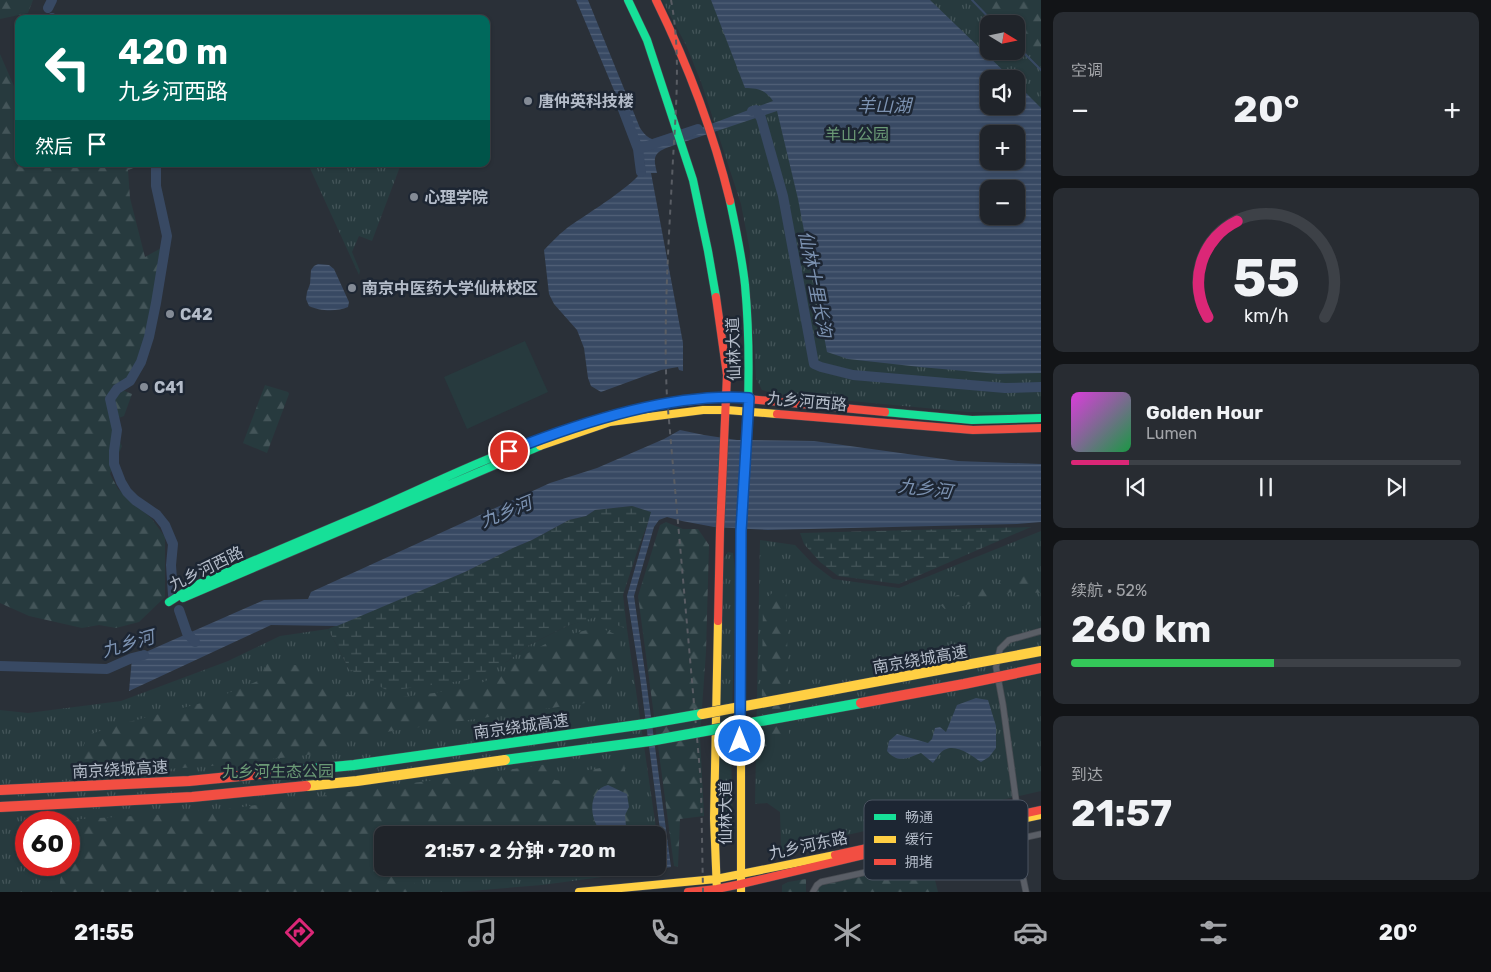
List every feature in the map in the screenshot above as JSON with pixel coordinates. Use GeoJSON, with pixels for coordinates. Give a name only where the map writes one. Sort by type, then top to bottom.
{"type":"FeatureCollection","features":[{"type":"Feature","properties":{"kind":"main road","name":"仙林大道"},"geometry":{"type":"LineString","coordinates":[[628,0],[650,49],[693,180],[708,250],[727,375],[728,397],[724,436],[720,530],[714,818],[717,886]]}},
{"type":"Feature","properties":{"kind":"main road","name":"仙林大道"},"geometry":{"type":"LineString","coordinates":[[656,0],[682,54],[698,94],[712,138],[727,188],[737,232],[744,286],[748,331],[749,398],[741,531],[741,884]]}},
{"type":"Feature","properties":{"kind":"main road","name":"九乡河西路"},"geometry":{"type":"LineString","coordinates":[[1041,418],[972,420],[728,397],[674,403],[610,415],[525,444],[442,478],[194,586],[169,602],[271,561],[528,450],[610,422],[703,410],[726,410],[973,430],[1041,428]]}},
{"type":"Feature","properties":{"kind":"main road","name":"南京绕城高速"},"geometry":{"type":"LineString","coordinates":[[0,790],[189,781],[354,765],[490,744],[645,724],[1041,651]]}},
{"type":"Feature","properties":{"kind":"main road","name":"南京绕城高速"},"geometry":{"type":"LineString","coordinates":[[0,807],[192,797],[358,781],[650,741],[964,684],[1041,668]]}},
{"type":"Feature","properties":{"kind":"main road","name":"九乡河东路"},"geometry":{"type":"LineString","coordinates":[[1028,813],[1041,810]]}},
{"type":"Feature","properties":{"kind":"main road","name":"九乡河东路"},"geometry":{"type":"LineString","coordinates":[[1028,818],[1041,815]]}},
{"type":"Feature","properties":{"kind":"main road","name":"九乡河东路"},"geometry":{"type":"LineString","coordinates":[[741,884],[864,853]]}},
{"type":"Feature","properties":{"kind":"main road","name":"九乡河东路"},"geometry":{"type":"LineString","coordinates":[[579,892],[741,884],[864,855]]}},
{"type":"Feature","properties":{"kind":"main road","name":"九乡河东路"},"geometry":{"type":"LineString","coordinates":[[688,892],[717,886]]}},
{"type":"Feature","properties":{"kind":"street"},"geometry":{"type":"LineString","coordinates":[[1016,800],[996,667],[1000,649],[1009,640],[1041,631]]}},
{"type":"Feature","properties":{"kind":"street"},"geometry":{"type":"LineString","coordinates":[[1028,836],[1041,834]]}},
{"type":"Feature","properties":{"kind":"street"},"geometry":{"type":"LineString","coordinates":[[814,892],[817,885],[821,882],[864,872]]}},
{"type":"Feature","properties":{"kind":"green space"},"geometry":{"type":"Polygon","coordinates":[[[0,0],[33,0],[28,13],[0,19],[0,0]]]}},
{"type":"Feature","properties":{"kind":"green space","name":"羊山湖"},"geometry":{"type":"Polygon","coordinates":[[[662,0],[1041,0],[1041,412],[968,412],[776,394],[762,390],[756,378],[748,283],[750,251],[741,204],[701,82],[686,45],[662,0]]]}},
{"type":"Feature","properties":{"kind":"green space"},"geometry":{"type":"Polygon","coordinates":[[[975,0],[1041,0],[1041,62],[1025,47],[1025,15],[991,15],[975,0]]]}},
{"type":"Feature","properties":{"kind":"green space"},"geometry":{"type":"Polygon","coordinates":[[[0,54],[15,88],[15,167],[137,167],[128,170],[130,198],[145,257],[163,247],[145,342],[134,371],[127,380],[112,386],[132,394],[124,416],[116,419],[119,440],[122,446],[110,474],[118,489],[152,519],[165,537],[165,597],[139,622],[116,628],[99,625],[82,628],[29,616],[0,603],[0,54]]]}},
{"type":"Feature","properties":{"kind":"green space"},"geometry":{"type":"Polygon","coordinates":[[[309,167],[400,167],[372,241],[359,236],[352,252],[360,271],[359,275],[309,167]]]}},
{"type":"Feature","properties":{"kind":"green space"},"geometry":{"type":"Polygon","coordinates":[[[525,341],[548,392],[467,429],[444,377],[525,341]]]}},
{"type":"Feature","properties":{"kind":"green space"},"geometry":{"type":"Polygon","coordinates":[[[265,385],[288,392],[289,394],[267,453],[243,443],[265,385]]]}},
{"type":"Feature","properties":{"kind":"green space"},"geometry":{"type":"Polygon","coordinates":[[[632,506],[652,512],[623,595],[627,629],[596,617],[567,626],[529,645],[505,663],[467,680],[388,691],[349,669],[328,629],[465,572],[569,520],[586,516],[595,510],[632,506]]]}},
{"type":"Feature","properties":{"kind":"green space"},"geometry":{"type":"Polygon","coordinates":[[[666,522],[683,529],[698,529],[709,545],[706,652],[700,736],[704,816],[680,819],[678,867],[674,866],[638,596],[660,525],[666,522]]]}},
{"type":"Feature","properties":{"kind":"green space"},"geometry":{"type":"Polygon","coordinates":[[[1031,527],[899,584],[838,576],[820,562],[804,544],[800,533],[1031,527]]]}},
{"type":"Feature","properties":{"kind":"green space"},"geometry":{"type":"Polygon","coordinates":[[[1041,531],[1041,791],[1001,800],[864,800],[864,831],[781,850],[780,812],[767,803],[755,804],[760,540],[795,545],[812,563],[833,579],[899,588],[1041,531]]]}},
{"type":"Feature","properties":{"kind":"green space"},"geometry":{"type":"Polygon","coordinates":[[[728,552],[733,553],[736,578],[731,746],[733,839],[727,844],[723,843],[720,839],[718,746],[724,558],[728,552]]]}},
{"type":"Feature","properties":{"kind":"green space"},"geometry":{"type":"Polygon","coordinates":[[[1041,571],[1041,593],[1015,591],[946,611],[941,605],[955,596],[1041,571]]]}},
{"type":"Feature","properties":{"kind":"green space"},"geometry":{"type":"Polygon","coordinates":[[[786,581],[789,736],[761,764],[763,601],[786,581]]]}},
{"type":"Feature","properties":{"kind":"green space","name":"九乡河生态公园"},"geometry":{"type":"Polygon","coordinates":[[[596,616],[627,629],[656,826],[374,826],[374,876],[610,876],[542,885],[458,892],[0,892],[0,710],[28,713],[121,701],[228,661],[280,636],[328,629],[349,669],[505,663],[529,645],[567,626],[596,616]]]}},
{"type":"Feature","properties":{"kind":"green space"},"geometry":{"type":"Polygon","coordinates":[[[599,627],[619,636],[622,661],[612,678],[613,699],[365,735],[355,734],[346,739],[342,751],[211,766],[78,775],[79,757],[88,735],[121,724],[209,701],[260,680],[267,663],[296,665],[333,692],[379,700],[434,693],[479,684],[505,672],[524,655],[559,637],[599,627]]]}},
{"type":"Feature","properties":{"kind":"green space"},"geometry":{"type":"Polygon","coordinates":[[[548,764],[550,777],[563,781],[571,773],[624,764],[634,826],[374,826],[374,876],[414,876],[415,892],[59,892],[61,876],[80,876],[80,819],[207,812],[548,764]]]}},
{"type":"Feature","properties":{"kind":"green space"},"geometry":{"type":"Polygon","coordinates":[[[864,876],[864,880],[935,880],[938,892],[816,892],[820,886],[864,876]]]}},
{"type":"Feature","properties":{"kind":"green space"},"geometry":{"type":"Polygon","coordinates":[[[806,879],[806,892],[782,892],[782,885],[806,879]]]}},
{"type":"Feature","properties":{"kind":"water","name":"羊山湖"},"geometry":{"type":"Polygon","coordinates":[[[576,0],[588,0],[640,128],[646,135],[659,141],[668,140],[773,101],[761,90],[745,88],[711,0],[930,0],[980,48],[980,60],[992,60],[1003,70],[980,70],[980,115],[1025,115],[1025,92],[1041,108],[1041,373],[998,374],[920,367],[848,359],[827,352],[798,199],[777,111],[666,148],[656,155],[657,173],[651,173],[683,343],[683,371],[679,370],[678,367],[661,370],[601,392],[591,386],[588,378],[584,348],[577,330],[554,304],[549,294],[544,250],[557,236],[624,189],[642,171],[645,164],[576,0]]]}},
{"type":"Feature","properties":{"kind":"water"},"geometry":{"type":"Polygon","coordinates":[[[318,264],[329,265],[334,269],[349,302],[348,307],[339,310],[328,310],[309,306],[306,299],[311,270],[318,264]]]}},
{"type":"Feature","properties":{"kind":"water"},"geometry":{"type":"Polygon","coordinates":[[[680,430],[737,440],[814,441],[958,461],[1041,464],[1041,522],[768,530],[714,527],[667,517],[659,520],[654,527],[634,596],[666,826],[659,826],[627,596],[651,512],[632,506],[595,510],[586,516],[569,520],[465,572],[337,626],[271,625],[129,691],[132,658],[264,600],[308,599],[311,592],[550,483],[597,468],[664,439],[680,430]]]}},
{"type":"Feature","properties":{"kind":"water"},"geometry":{"type":"Polygon","coordinates":[[[976,698],[988,700],[996,726],[996,748],[989,757],[981,762],[963,751],[953,748],[942,751],[933,763],[921,753],[899,759],[887,751],[889,741],[897,734],[928,743],[932,739],[935,728],[940,727],[946,732],[957,705],[976,698]]]}},
{"type":"Feature","properties":{"kind":"water"},"geometry":{"type":"Polygon","coordinates":[[[608,785],[627,794],[629,807],[625,815],[626,826],[597,825],[592,810],[593,801],[601,788],[608,785]]]}},
{"type":"Feature","properties":{"kind":"water"},"geometry":{"type":"Polygon","coordinates":[[[666,829],[671,867],[666,868],[666,829]]]}},
{"type":"Feature","properties":{"kind":"waterway"},"geometry":{"type":"LineString","coordinates":[[48,8],[52,0]]}},
{"type":"Feature","properties":{"kind":"waterway"},"geometry":{"type":"LineString","coordinates":[[972,0],[986,15]]}},
{"type":"Feature","properties":{"kind":"waterway"},"geometry":{"type":"LineString","coordinates":[[1025,54],[1041,70]]}},
{"type":"Feature","properties":{"kind":"waterway","name":"仙林十里长沟"},"geometry":{"type":"LineString","coordinates":[[619,99],[638,149],[641,172]]}},
{"type":"Feature","properties":{"kind":"waterway","name":"仙林十里长沟"},"geometry":{"type":"LineString","coordinates":[[752,111],[756,110],[761,118],[783,196],[814,364],[853,375],[1005,388],[1041,387]]}},
{"type":"Feature","properties":{"kind":"waterway","name":"仙林十里长沟"},"geometry":{"type":"LineString","coordinates":[[638,149],[698,129]]}},
{"type":"Feature","properties":{"kind":"waterway"},"geometry":{"type":"LineString","coordinates":[[156,167],[156,186],[167,236],[156,303],[149,337],[141,362],[130,381],[117,389],[110,399],[117,430],[114,464],[127,492],[157,515],[165,525],[173,544],[171,565],[173,595]]}},
{"type":"Feature","properties":{"kind":"waterway"},"geometry":{"type":"LineString","coordinates":[[179,610],[187,633],[195,642]]}},
{"type":"Feature","properties":{"kind":"waterway","name":"九乡河"},"geometry":{"type":"LineString","coordinates":[[0,666],[107,669],[144,655]]}},
{"type":"Feature","properties":{"kind":"railway"},"geometry":{"type":"LineString","coordinates":[[671,0],[676,39],[677,80],[667,278],[667,398],[701,783],[703,892]]}},
{"type":"Feature","properties":{"kind":"traffic: fast"},"geometry":{"type":"LineString","coordinates":[[628,0],[647,40],[693,180],[716,297]]}},
{"type":"Feature","properties":{"kind":"traffic: fast"},"geometry":{"type":"LineString","coordinates":[[730,201],[737,232],[747,309],[749,381],[744,477]]}},
{"type":"Feature","properties":{"kind":"traffic: fast"},"geometry":{"type":"LineString","coordinates":[[885,412],[972,420],[1041,418]]}},
{"type":"Feature","properties":{"kind":"traffic: fast"},"geometry":{"type":"LineString","coordinates":[[169,602],[194,586],[481,462],[552,435]]}},
{"type":"Feature","properties":{"kind":"traffic: fast"},"geometry":{"type":"LineString","coordinates":[[183,598],[540,446]]}},
{"type":"Feature","properties":{"kind":"traffic: fast"},"geometry":{"type":"LineString","coordinates":[[505,760],[650,741],[861,703]]}},
{"type":"Feature","properties":{"kind":"traffic: fast"},"geometry":{"type":"LineString","coordinates":[[280,772],[354,765],[645,724],[702,714]]}},
{"type":"Feature","properties":{"kind":"traffic: slow"},"geometry":{"type":"LineString","coordinates":[[540,446],[610,422],[703,410],[777,414]]}},
{"type":"Feature","properties":{"kind":"traffic: slow"},"geometry":{"type":"LineString","coordinates":[[741,892],[741,555],[744,477]]}},
{"type":"Feature","properties":{"kind":"traffic: slow"},"geometry":{"type":"LineString","coordinates":[[717,892],[714,818],[718,621]]}},
{"type":"Feature","properties":{"kind":"traffic: slow"},"geometry":{"type":"LineString","coordinates":[[702,714],[1041,651]]}},
{"type":"Feature","properties":{"kind":"traffic: slow"},"geometry":{"type":"LineString","coordinates":[[306,786],[357,781],[505,760]]}},
{"type":"Feature","properties":{"kind":"traffic: slow"},"geometry":{"type":"LineString","coordinates":[[1028,818],[1041,815]]}},
{"type":"Feature","properties":{"kind":"traffic: slow"},"geometry":{"type":"LineString","coordinates":[[579,892],[716,879],[835,855]]}},
{"type":"Feature","properties":{"kind":"traffic: jam"},"geometry":{"type":"LineString","coordinates":[[656,0],[679,49],[699,99],[716,149],[730,201]]}},
{"type":"Feature","properties":{"kind":"traffic: jam"},"geometry":{"type":"LineString","coordinates":[[716,297],[727,375],[718,621]]}},
{"type":"Feature","properties":{"kind":"traffic: jam"},"geometry":{"type":"LineString","coordinates":[[552,435],[610,415],[665,404],[727,397],[885,412]]}},
{"type":"Feature","properties":{"kind":"traffic: jam"},"geometry":{"type":"LineString","coordinates":[[777,414],[973,430],[1041,428]]}},
{"type":"Feature","properties":{"kind":"traffic: jam"},"geometry":{"type":"LineString","coordinates":[[861,703],[1041,668]]}},
{"type":"Feature","properties":{"kind":"traffic: jam"},"geometry":{"type":"LineString","coordinates":[[0,790],[189,781],[280,772]]}},
{"type":"Feature","properties":{"kind":"traffic: jam"},"geometry":{"type":"LineString","coordinates":[[0,807],[192,797],[306,786]]}},
{"type":"Feature","properties":{"kind":"traffic: jam"},"geometry":{"type":"LineString","coordinates":[[1028,813],[1041,810]]}},
{"type":"Feature","properties":{"kind":"traffic: jam"},"geometry":{"type":"LineString","coordinates":[[835,855],[864,849]]}},
{"type":"Feature","properties":{"kind":"traffic: jam"},"geometry":{"type":"LineString","coordinates":[[688,892],[741,884],[864,855]]}},
{"type":"Feature","properties":{"kind":"place","name":"唐仲英科技楼"},"geometry":{"type":"Point","coordinates":[528,101]}},
{"type":"Feature","properties":{"kind":"place","name":"心理学院"},"geometry":{"type":"Point","coordinates":[414,197]}},
{"type":"Feature","properties":{"kind":"place","name":"南京中医药大学仙林校区"},"geometry":{"type":"Point","coordinates":[352,288]}},
{"type":"Feature","properties":{"kind":"place","name":"C42"},"geometry":{"type":"Point","coordinates":[170,314]}},
{"type":"Feature","properties":{"kind":"place","name":"C41"},"geometry":{"type":"Point","coordinates":[144,387]}},
{"type":"Feature","properties":{"kind":"route"},"geometry":{"type":"LineString","coordinates":[[509,451],[610,415],[665,404],[703,399],[749,398],[741,531],[740,741]]}},
{"type":"Feature","properties":{"kind":"park label","name":"羊山公园"},"geometry":{"type":"Point","coordinates":[857,134]}}]}
